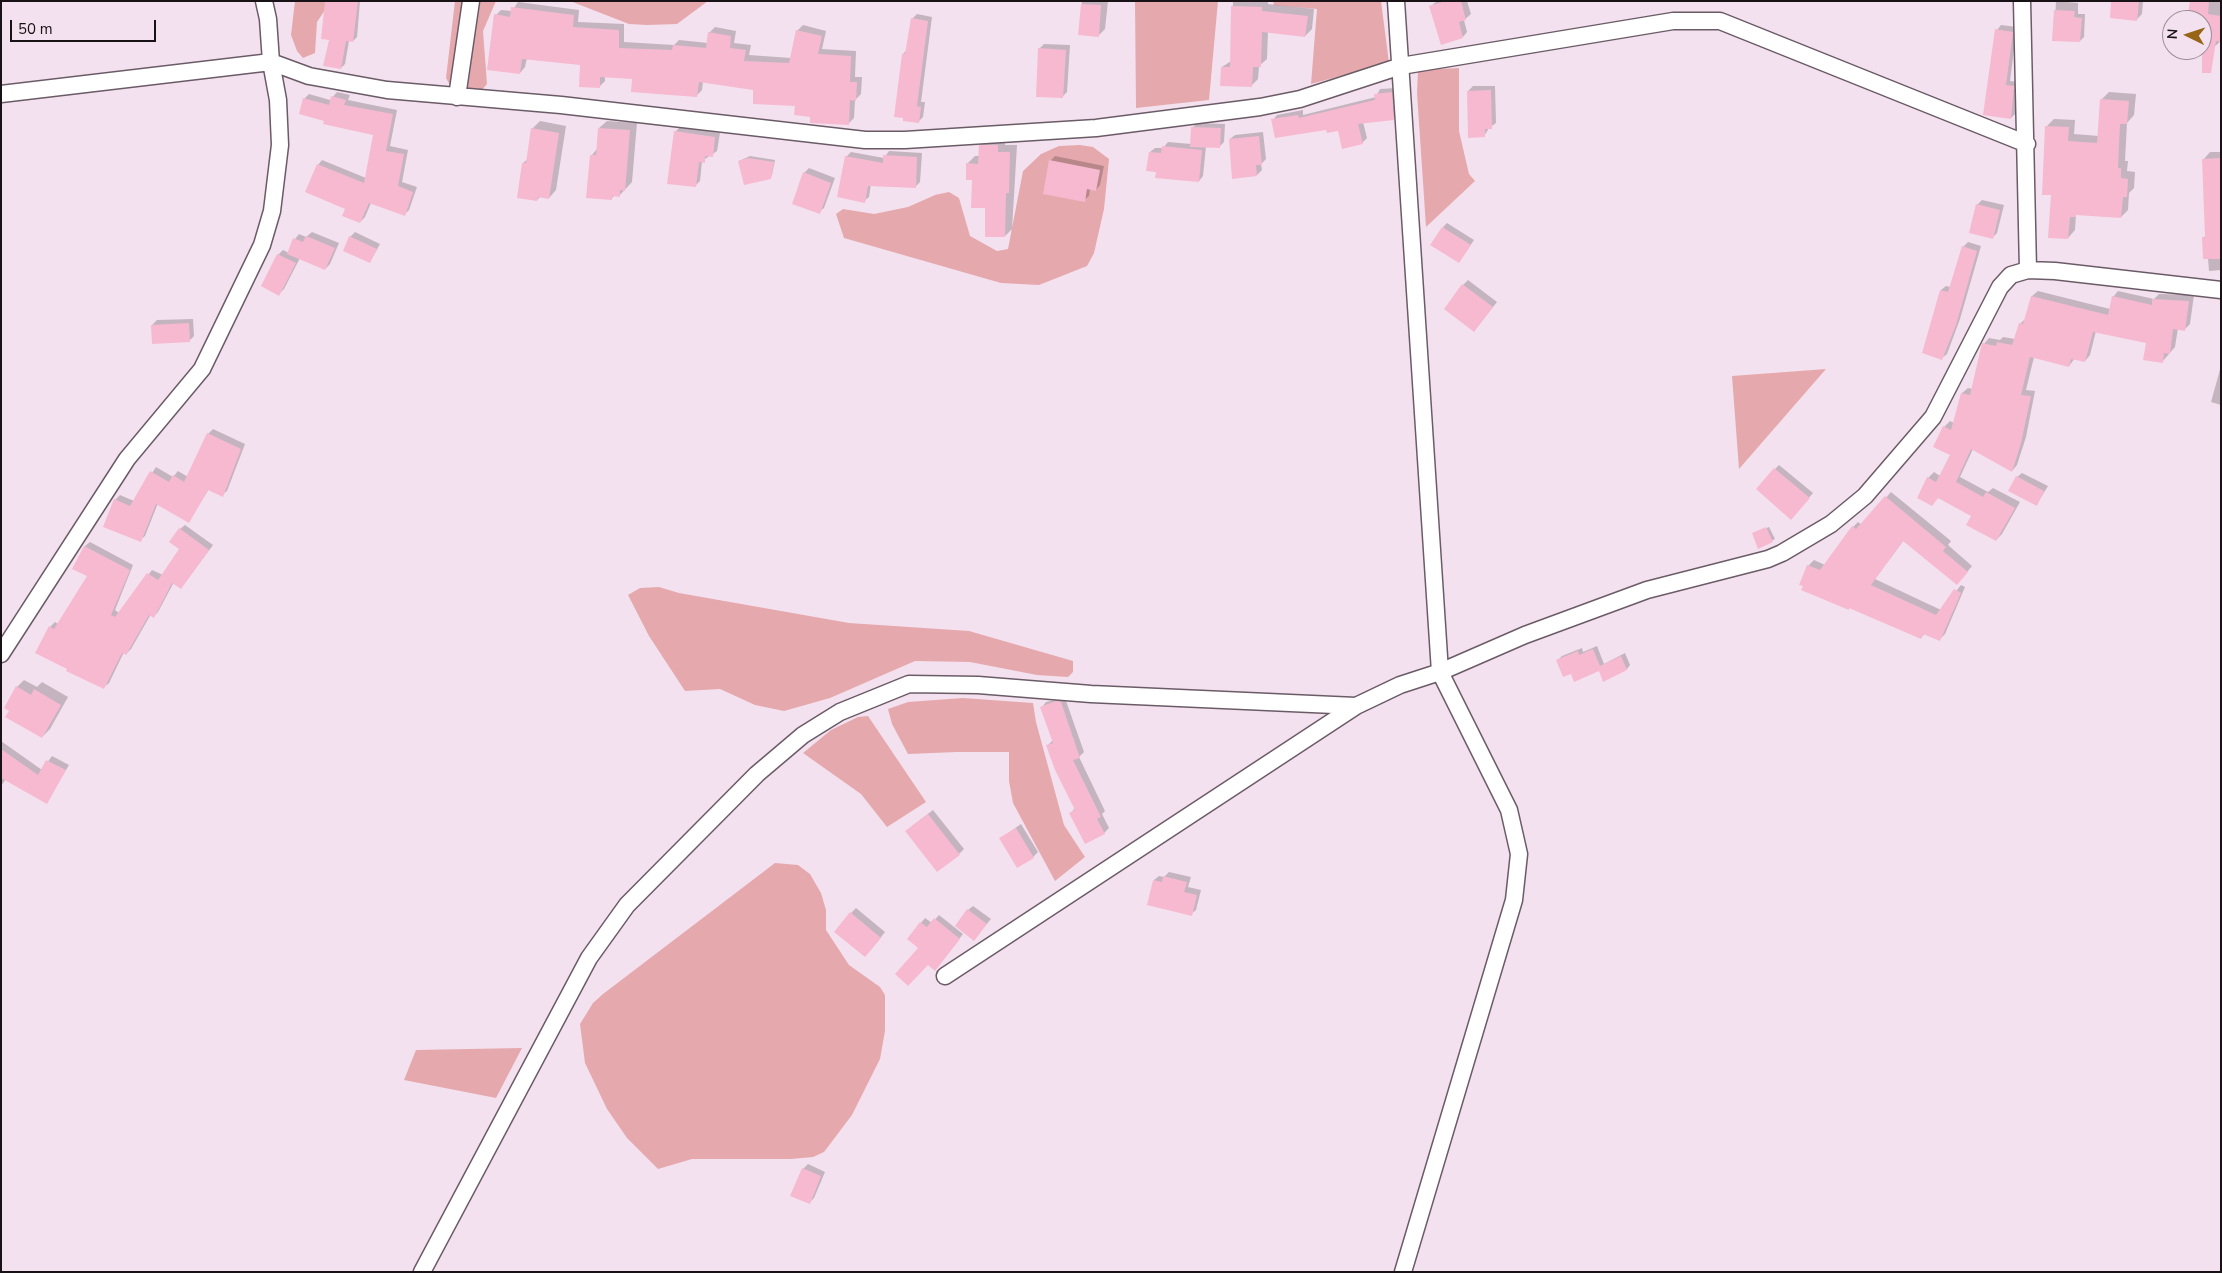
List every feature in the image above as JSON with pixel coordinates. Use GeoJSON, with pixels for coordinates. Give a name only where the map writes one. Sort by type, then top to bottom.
{"type":"FeatureCollection","features":[{"type":"Feature","properties":{"kind":"street"},"geometry":{"type":"LineString","coordinates":[[1,654],[127,459],[202,369],[262,245],[272,211],[280,145],[278,100],[271,62],[268,19],[264,1]]}},
{"type":"Feature","properties":{"kind":"street"},"geometry":{"type":"LineString","coordinates":[[457,97],[471,1]]}},
{"type":"Feature","properties":{"kind":"street"},"geometry":{"type":"LineString","coordinates":[[1396,1],[1440,672],[1509,810],[1519,854],[1514,900],[1404,1272]]}},
{"type":"Feature","properties":{"kind":"street"},"geometry":{"type":"LineString","coordinates":[[2022,1],[2027,144],[2028,270]]}},
{"type":"Feature","properties":{"kind":"street"},"geometry":{"type":"LineString","coordinates":[[1,94],[271,62],[309,76],[387,90],[561,105],[865,140],[905,140],[1096,128],[1260,107],[1300,99],[1401,66],[1673,20],[1720,21],[1880,83],[2027,144]]}},
{"type":"Feature","properties":{"kind":"street"},"geometry":{"type":"LineString","coordinates":[[945,976],[1356,706],[1400,685],[1440,672],[1524,635],[1647,590],[1768,559],[1831,524],[1865,496],[1933,417],[2000,287],[2012,275],[2028,270],[2055,271],[2221,290]]}},
{"type":"Feature","properties":{"kind":"street"},"geometry":{"type":"LineString","coordinates":[[422,1272],[588,958],[622,913],[746,785],[803,735],[840,712],[908,684],[978,685],[1091,694],[1356,706]]}},
{"type":"Feature","properties":{"kind":"shaded area"},"geometry":{"type":"Polygon","coordinates":[[[295,1],[331,1],[317,22],[315,53],[303,58],[297,51],[291,35],[295,1]]]}},
{"type":"Feature","properties":{"kind":"shaded area"},"geometry":{"type":"Polygon","coordinates":[[[455,1],[496,1],[483,31],[487,84],[480,92],[450,85],[446,78],[455,1]]]}},
{"type":"Feature","properties":{"kind":"shaded area"},"geometry":{"type":"Polygon","coordinates":[[[570,1],[708,1],[677,24],[647,25],[629,24],[570,1]]]}},
{"type":"Feature","properties":{"kind":"shaded area"},"geometry":{"type":"Polygon","coordinates":[[[1135,1],[1218,1],[1209,100],[1136,108],[1135,1]]]}},
{"type":"Feature","properties":{"kind":"shaded area"},"geometry":{"type":"Polygon","coordinates":[[[1273,1],[1381,1],[1389,63],[1311,84],[1317,9],[1274,5],[1273,1]]]}},
{"type":"Feature","properties":{"kind":"shaded area"},"geometry":{"type":"Polygon","coordinates":[[[1459,68],[1459,131],[1469,174],[1475,181],[1426,227],[1417,93],[1418,70],[1459,68]]]}},
{"type":"Feature","properties":{"kind":"shaded area"},"geometry":{"type":"Polygon","coordinates":[[[1080,145],[1093,147],[1109,159],[1104,209],[1094,253],[1087,266],[1039,285],[1001,283],[844,238],[836,214],[843,209],[874,214],[908,207],[935,195],[949,192],[959,198],[970,236],[997,251],[1008,249],[1023,171],[1041,154],[1059,146],[1080,145]]]}},
{"type":"Feature","properties":{"kind":"shaded area"},"geometry":{"type":"Polygon","coordinates":[[[1826,369],[1739,469],[1732,376],[1826,369]]]}},
{"type":"Feature","properties":{"kind":"shaded area"},"geometry":{"type":"Polygon","coordinates":[[[659,587],[679,593],[849,623],[969,631],[1073,661],[1073,672],[1068,677],[1037,675],[970,662],[915,661],[830,698],[784,711],[755,705],[720,689],[685,691],[649,636],[628,595],[640,588],[659,587]]]}},
{"type":"Feature","properties":{"kind":"shaded area"},"geometry":{"type":"Polygon","coordinates":[[[963,698],[1033,703],[1036,722],[1064,825],[1085,857],[1055,881],[1013,803],[1009,781],[1009,752],[908,754],[892,724],[888,709],[908,702],[963,698]]]}},
{"type":"Feature","properties":{"kind":"shaded area"},"geometry":{"type":"Polygon","coordinates":[[[868,716],[926,802],[887,827],[861,794],[803,753],[831,730],[858,717],[868,716]]]}},
{"type":"Feature","properties":{"kind":"shaded area"},"geometry":{"type":"Polygon","coordinates":[[[775,863],[798,865],[810,874],[821,893],[826,910],[826,930],[849,965],[880,987],[885,995],[885,1031],[880,1059],[852,1115],[824,1152],[813,1157],[791,1159],[692,1159],[658,1169],[627,1138],[607,1109],[585,1063],[580,1024],[593,1003],[603,994],[775,863]]]}},
{"type":"Feature","properties":{"kind":"shaded area"},"geometry":{"type":"Polygon","coordinates":[[[522,1048],[496,1098],[404,1080],[416,1050],[522,1048]]]}},
{"type":"Feature","properties":{"kind":"building"},"geometry":{"type":"Polygon","coordinates":[[[325,1],[358,1],[353,42],[346,41],[341,69],[323,66],[329,40],[321,39],[325,1]]]}},
{"type":"Feature","properties":{"kind":"building"},"geometry":{"type":"Polygon","coordinates":[[[1446,1],[1461,1],[1466,20],[1459,22],[1463,38],[1441,45],[1429,6],[1446,1]]]}},
{"type":"Feature","properties":{"kind":"building"},"geometry":{"type":"Polygon","coordinates":[[[2111,1],[2139,1],[2137,21],[2110,18],[2111,1]]]}},
{"type":"Feature","properties":{"kind":"building"},"geometry":{"type":"Polygon","coordinates":[[[2190,1],[2209,1],[2208,10],[2189,10],[2190,1]]]}},
{"type":"Feature","properties":{"kind":"building"},"geometry":{"type":"Polygon","coordinates":[[[1081,4],[1101,5],[1099,37],[1078,35],[1081,4]]]}},
{"type":"Feature","properties":{"kind":"building"},"geometry":{"type":"Polygon","coordinates":[[[1231,6],[1262,7],[1262,11],[1308,16],[1305,37],[1262,32],[1261,67],[1253,67],[1252,87],[1220,86],[1221,67],[1230,67],[1231,6]]]}},
{"type":"Feature","properties":{"kind":"building"},"geometry":{"type":"Polygon","coordinates":[[[511,7],[574,15],[573,27],[619,30],[619,48],[672,50],[673,45],[706,48],[708,32],[731,36],[730,48],[746,50],[744,61],[789,63],[796,30],[822,36],[818,54],[851,56],[850,82],[857,82],[856,101],[850,100],[849,125],[810,123],[810,117],[794,115],[795,106],[753,104],[753,90],[699,82],[697,97],[631,92],[632,79],[600,77],[600,88],[579,87],[580,65],[522,59],[520,74],[487,70],[494,14],[510,17],[511,7]]]}},
{"type":"Feature","properties":{"kind":"building"},"geometry":{"type":"Polygon","coordinates":[[[2054,10],[2075,11],[2074,17],[2082,18],[2080,42],[2052,41],[2054,10]]]}},
{"type":"Feature","properties":{"kind":"building"},"geometry":{"type":"Polygon","coordinates":[[[2212,15],[2221,16],[2221,42],[2216,41],[2211,73],[2202,73],[2202,60],[2212,60],[2212,15]]]}},
{"type":"Feature","properties":{"kind":"building"},"geometry":{"type":"Polygon","coordinates":[[[911,18],[928,21],[917,106],[921,107],[919,123],[903,121],[903,118],[894,117],[902,54],[905,54],[911,18]]]}},
{"type":"Feature","properties":{"kind":"building"},"geometry":{"type":"Polygon","coordinates":[[[1995,29],[2013,32],[2006,85],[2014,86],[2011,119],[1983,115],[1995,29]]]}},
{"type":"Feature","properties":{"kind":"building"},"geometry":{"type":"Polygon","coordinates":[[[1038,48],[1066,50],[1063,98],[1036,97],[1038,48]]]}},
{"type":"Feature","properties":{"kind":"building"},"geometry":{"type":"Polygon","coordinates":[[[1491,90],[1492,129],[1485,129],[1485,137],[1468,138],[1467,91],[1491,90]]]}},
{"type":"Feature","properties":{"kind":"building"},"geometry":{"type":"Polygon","coordinates":[[[1392,92],[1394,120],[1358,124],[1363,144],[1342,149],[1338,131],[1327,133],[1326,130],[1275,138],[1271,119],[1298,115],[1299,118],[1375,100],[1374,94],[1392,92]]]}},
{"type":"Feature","properties":{"kind":"building"},"geometry":{"type":"Polygon","coordinates":[[[331,96],[346,100],[344,105],[393,114],[386,151],[404,154],[398,186],[413,192],[405,216],[369,203],[360,223],[342,216],[345,209],[305,192],[317,164],[364,183],[373,135],[323,124],[324,121],[299,114],[303,98],[329,105],[331,96]]]}},
{"type":"Feature","properties":{"kind":"building"},"geometry":{"type":"Polygon","coordinates":[[[2100,99],[2129,101],[2127,124],[2120,124],[2118,168],[2121,168],[2121,178],[2128,179],[2127,197],[2123,197],[2121,218],[2076,215],[2076,217],[2070,217],[2068,239],[2048,238],[2051,195],[2042,195],[2045,126],[2069,127],[2068,141],[2097,143],[2100,99]]]}},
{"type":"Feature","properties":{"kind":"building"},"geometry":{"type":"Polygon","coordinates":[[[1191,127],[1221,128],[1220,148],[1190,147],[1191,127]]]}},
{"type":"Feature","properties":{"kind":"building"},"geometry":{"type":"Polygon","coordinates":[[[531,128],[559,133],[549,199],[538,197],[537,201],[517,198],[522,163],[526,163],[531,128]]]}},
{"type":"Feature","properties":{"kind":"building"},"geometry":{"type":"Polygon","coordinates":[[[598,128],[630,130],[625,191],[620,190],[620,197],[612,196],[612,200],[586,198],[590,155],[596,155],[598,128]]]}},
{"type":"Feature","properties":{"kind":"building"},"geometry":{"type":"Polygon","coordinates":[[[674,131],[715,137],[713,157],[705,156],[705,163],[699,162],[696,187],[667,184],[674,131]]]}},
{"type":"Feature","properties":{"kind":"building"},"geometry":{"type":"Polygon","coordinates":[[[1259,136],[1262,165],[1256,165],[1257,176],[1232,179],[1229,139],[1259,136]]]}},
{"type":"Feature","properties":{"kind":"building"},"geometry":{"type":"Polygon","coordinates":[[[979,145],[998,145],[998,152],[1010,152],[1009,193],[1006,193],[1005,237],[985,237],[985,208],[971,208],[972,180],[966,180],[966,163],[978,164],[979,145]]]}},
{"type":"Feature","properties":{"kind":"building"},"geometry":{"type":"Polygon","coordinates":[[[1162,146],[1202,150],[1199,182],[1155,178],[1156,172],[1146,171],[1149,152],[1161,153],[1162,146]]]}},
{"type":"Feature","properties":{"kind":"building"},"geometry":{"type":"Polygon","coordinates":[[[883,155],[917,157],[916,188],[868,186],[865,203],[837,197],[845,156],[883,163],[883,155]]]}},
{"type":"Feature","properties":{"kind":"building"},"geometry":{"type":"Polygon","coordinates":[[[748,158],[774,162],[771,179],[744,185],[738,161],[748,158]]]}},
{"type":"Feature","properties":{"kind":"building"},"geometry":{"type":"Polygon","coordinates":[[[2221,158],[2221,259],[2203,259],[2202,237],[2205,237],[2202,159],[2221,158]]]}},
{"type":"Feature","properties":{"kind":"building"},"geometry":{"type":"Polygon","coordinates":[[[1049,160],[1100,170],[1096,191],[1087,189],[1085,202],[1043,194],[1049,160]]]}},
{"type":"Feature","properties":{"kind":"building"},"geometry":{"type":"Polygon","coordinates":[[[803,172],[831,183],[820,214],[792,204],[803,172]]]}},
{"type":"Feature","properties":{"kind":"building"},"geometry":{"type":"Polygon","coordinates":[[[1976,204],[2000,210],[1993,239],[1969,233],[1976,204]]]}},
{"type":"Feature","properties":{"kind":"building"},"geometry":{"type":"Polygon","coordinates":[[[1442,227],[1471,245],[1459,263],[1430,245],[1442,227]]]}},
{"type":"Feature","properties":{"kind":"building"},"geometry":{"type":"Polygon","coordinates":[[[306,236],[335,248],[325,270],[287,254],[293,238],[303,242],[306,236]]]}},
{"type":"Feature","properties":{"kind":"building"},"geometry":{"type":"Polygon","coordinates":[[[349,236],[377,249],[370,263],[343,251],[349,236]]]}},
{"type":"Feature","properties":{"kind":"building"},"geometry":{"type":"Polygon","coordinates":[[[1962,246],[1977,251],[1956,325],[1942,360],[1922,353],[1940,290],[1948,292],[1962,246]]]}},
{"type":"Feature","properties":{"kind":"building"},"geometry":{"type":"Polygon","coordinates":[[[277,254],[296,263],[279,296],[261,286],[277,254]]]}},
{"type":"Feature","properties":{"kind":"building"},"geometry":{"type":"Polygon","coordinates":[[[1462,284],[1493,307],[1474,332],[1444,309],[1462,284]]]}},
{"type":"Feature","properties":{"kind":"building"},"geometry":{"type":"Polygon","coordinates":[[[2031,296],[2108,315],[2112,296],[2152,305],[2152,299],[2189,301],[2185,331],[2173,329],[2170,354],[2164,353],[2163,363],[2143,360],[2146,343],[2093,332],[2085,362],[2071,359],[2069,367],[2030,357],[2021,395],[2031,396],[2021,443],[2012,472],[1971,449],[1956,482],[1983,497],[1986,492],[2015,508],[1996,541],[1966,525],[1971,516],[1938,498],[1932,506],[1917,498],[1927,477],[1936,482],[1950,455],[1933,447],[1943,426],[1951,430],[1961,393],[1970,395],[1982,343],[1996,346],[1997,342],[2012,345],[2019,323],[2023,324],[2031,296]]]}},
{"type":"Feature","properties":{"kind":"building"},"geometry":{"type":"Polygon","coordinates":[[[189,323],[190,342],[152,344],[151,325],[189,323]]]}},
{"type":"Feature","properties":{"kind":"building"},"geometry":{"type":"Polygon","coordinates":[[[207,433],[241,449],[223,497],[208,490],[189,523],[156,504],[141,542],[103,527],[114,499],[130,506],[150,471],[169,482],[173,475],[184,482],[207,433]]]}},
{"type":"Feature","properties":{"kind":"building"},"geometry":{"type":"Polygon","coordinates":[[[1774,468],[1810,498],[1791,520],[1756,489],[1774,468]]]}},
{"type":"Feature","properties":{"kind":"building"},"geometry":{"type":"Polygon","coordinates":[[[2016,476],[2044,491],[2037,506],[2008,491],[2016,476]]]}},
{"type":"Feature","properties":{"kind":"building"},"geometry":{"type":"Polygon","coordinates":[[[1885,496],[1946,547],[1943,551],[1968,572],[1957,585],[1903,541],[1871,585],[1936,615],[1954,589],[1961,593],[1940,641],[1923,634],[1921,639],[1801,590],[1803,586],[1799,585],[1807,565],[1820,570],[1852,526],[1856,529],[1885,496]]]}},
{"type":"Feature","properties":{"kind":"building"},"geometry":{"type":"Polygon","coordinates":[[[1766,527],[1773,542],[1758,549],[1752,533],[1766,527]]]}},
{"type":"Feature","properties":{"kind":"building"},"geometry":{"type":"Polygon","coordinates":[[[179,528],[209,550],[181,589],[172,583],[154,618],[149,615],[126,655],[122,653],[104,689],[66,671],[67,669],[35,653],[49,626],[54,629],[87,576],[72,569],[84,546],[130,570],[111,615],[115,617],[147,573],[158,580],[179,549],[169,542],[179,528]]]}},
{"type":"Feature","properties":{"kind":"building"},"geometry":{"type":"Polygon","coordinates":[[[1593,649],[1600,666],[1621,656],[1627,670],[1603,682],[1599,671],[1574,682],[1571,674],[1563,677],[1556,660],[1578,651],[1579,655],[1593,649]]]}},
{"type":"Feature","properties":{"kind":"building"},"geometry":{"type":"Polygon","coordinates":[[[16,686],[31,695],[34,689],[61,705],[42,738],[5,717],[9,711],[4,708],[16,686]]]}},
{"type":"Feature","properties":{"kind":"building"},"geometry":{"type":"Polygon","coordinates":[[[1056,701],[1061,702],[1080,758],[1073,760],[1101,817],[1097,819],[1105,834],[1085,844],[1069,813],[1075,810],[1055,770],[1046,745],[1053,743],[1040,707],[1056,701]]]}},
{"type":"Feature","properties":{"kind":"building"},"geometry":{"type":"Polygon","coordinates":[[[1,749],[38,775],[46,760],[66,770],[47,804],[1,778],[1,749]]]}},
{"type":"Feature","properties":{"kind":"building"},"geometry":{"type":"Polygon","coordinates":[[[928,814],[960,855],[937,872],[905,831],[928,814]]]}},
{"type":"Feature","properties":{"kind":"building"},"geometry":{"type":"Polygon","coordinates":[[[1016,828],[1034,858],[1017,868],[999,838],[1016,828]]]}},
{"type":"Feature","properties":{"kind":"building"},"geometry":{"type":"Polygon","coordinates":[[[1163,876],[1187,882],[1184,892],[1197,895],[1192,916],[1147,905],[1153,880],[1162,882],[1163,876]]]}},
{"type":"Feature","properties":{"kind":"building"},"geometry":{"type":"Polygon","coordinates":[[[967,909],[987,924],[974,941],[955,926],[967,909]]]}},
{"type":"Feature","properties":{"kind":"building"},"geometry":{"type":"Polygon","coordinates":[[[850,912],[881,938],[865,957],[834,932],[850,912]]]}},
{"type":"Feature","properties":{"kind":"building"},"geometry":{"type":"Polygon","coordinates":[[[934,918],[960,939],[935,971],[928,965],[908,986],[895,974],[918,948],[907,939],[920,922],[927,927],[934,918]]]}},
{"type":"Feature","properties":{"kind":"building"},"geometry":{"type":"Polygon","coordinates":[[[802,1168],[821,1176],[810,1204],[790,1196],[802,1168]]]}}]}
